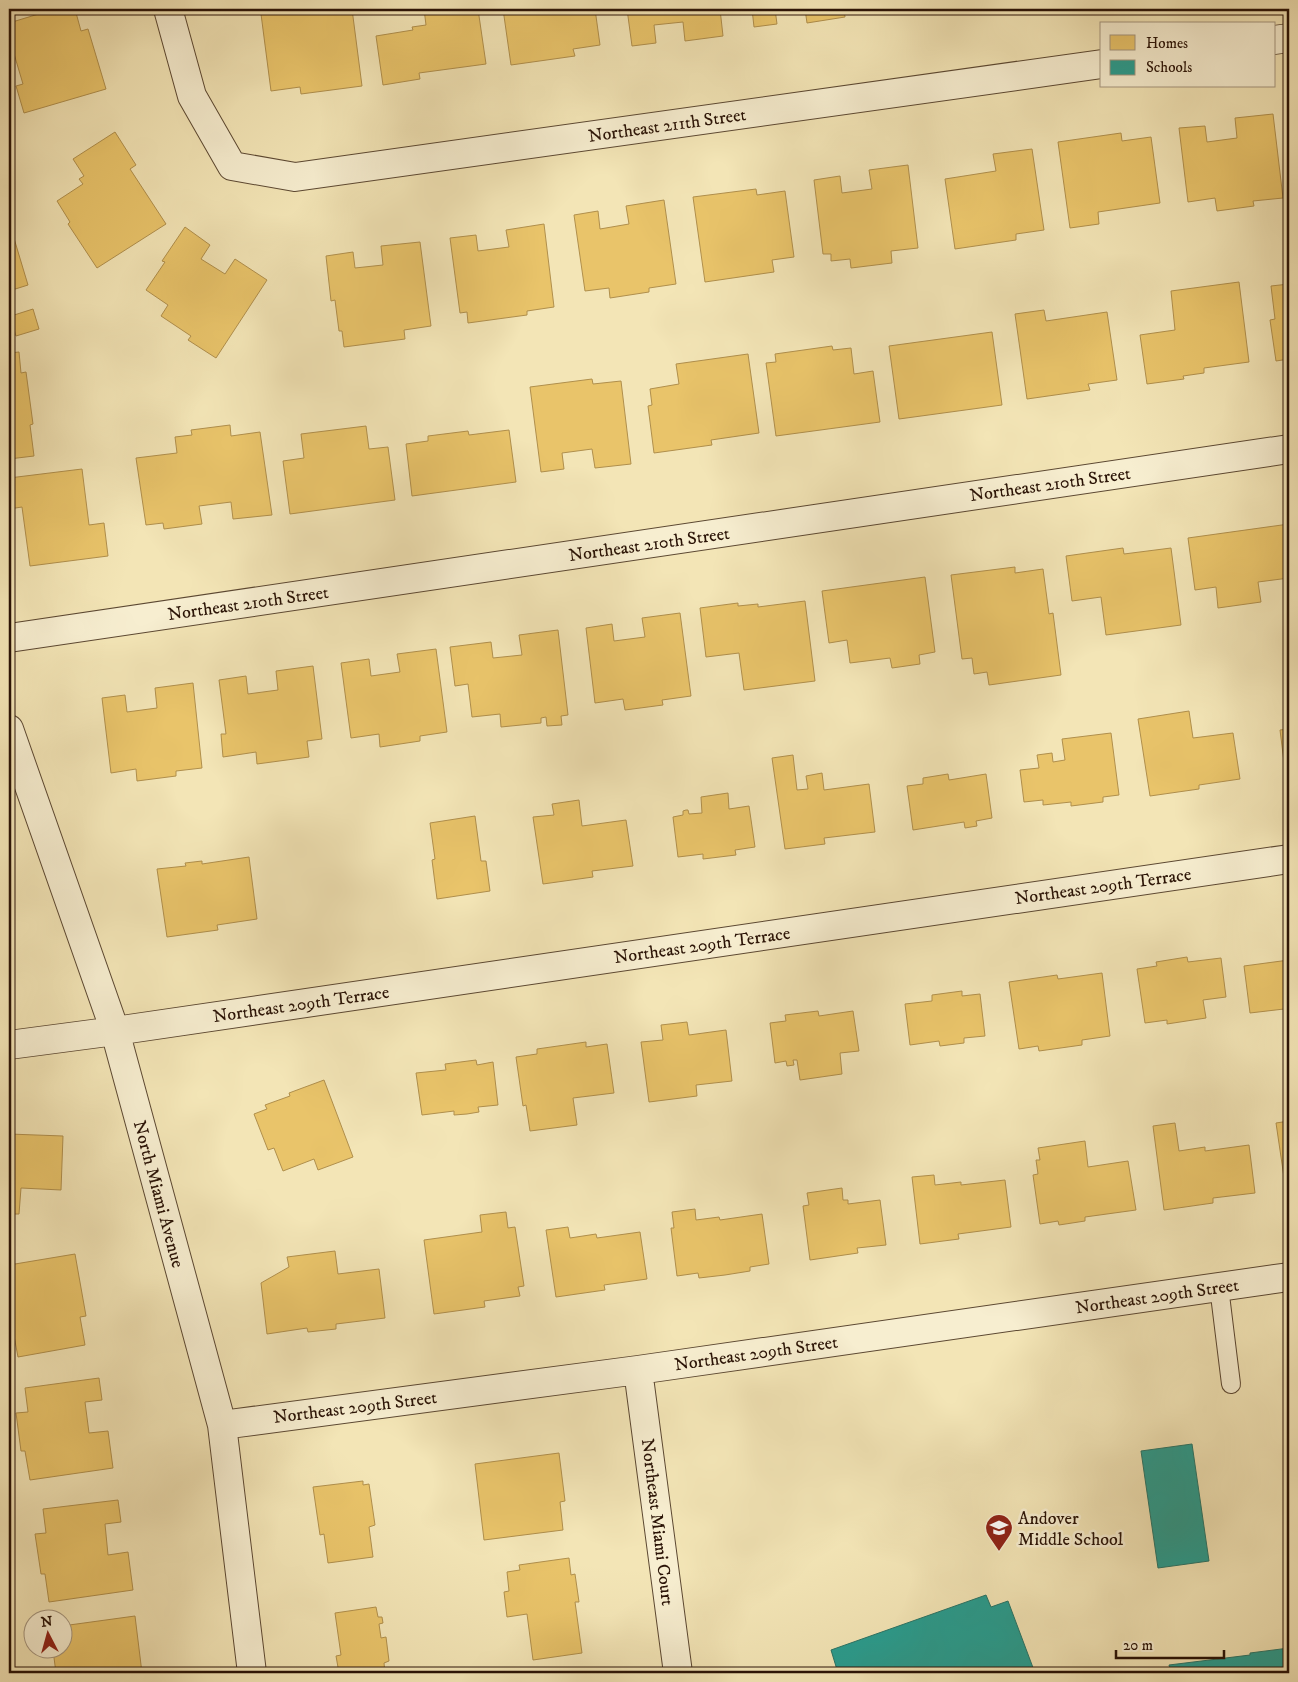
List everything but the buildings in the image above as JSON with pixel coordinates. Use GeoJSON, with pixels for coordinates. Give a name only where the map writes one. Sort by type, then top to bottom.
{"type":"FeatureCollection","features":[{"type":"Feature","properties":{"kind":"street","name":"Northeast 211th Street"},"geometry":{"type":"LineString","coordinates":[[168,9],[192,96],[232,166],[295,177],[1100,64]]}},
{"type":"Feature","properties":{"kind":"street"},"geometry":{"type":"LineString","coordinates":[[1276,40],[1289,38]]}},
{"type":"Feature","properties":{"kind":"street","name":"Northeast 210th Street"},"geometry":{"type":"LineString","coordinates":[[9,638],[1289,449]]}},
{"type":"Feature","properties":{"kind":"street","name":"North Miami Avenue"},"geometry":{"type":"LineString","coordinates":[[9,729],[115,1031],[222,1425],[252,1673]]}},
{"type":"Feature","properties":{"kind":"street","name":"Northeast 209th Terrace"},"geometry":{"type":"LineString","coordinates":[[9,1045],[1289,859]]}},
{"type":"Feature","properties":{"kind":"street","name":"Northeast 209th Street"},"geometry":{"type":"LineString","coordinates":[[222,1425],[638,1370],[1289,1277]]}},
{"type":"Feature","properties":{"kind":"street","name":"Northeast Miami Court"},"geometry":{"type":"LineString","coordinates":[[638,1370],[678,1673]]}},
{"type":"Feature","properties":{"kind":"lane"},"geometry":{"type":"LineString","coordinates":[[1219,1287],[1231,1384]]}},
{"type":"Feature","properties":{"kind":"place","name":"Andover Middle School"},"geometry":{"type":"Point","coordinates":[999,1552]}}]}
